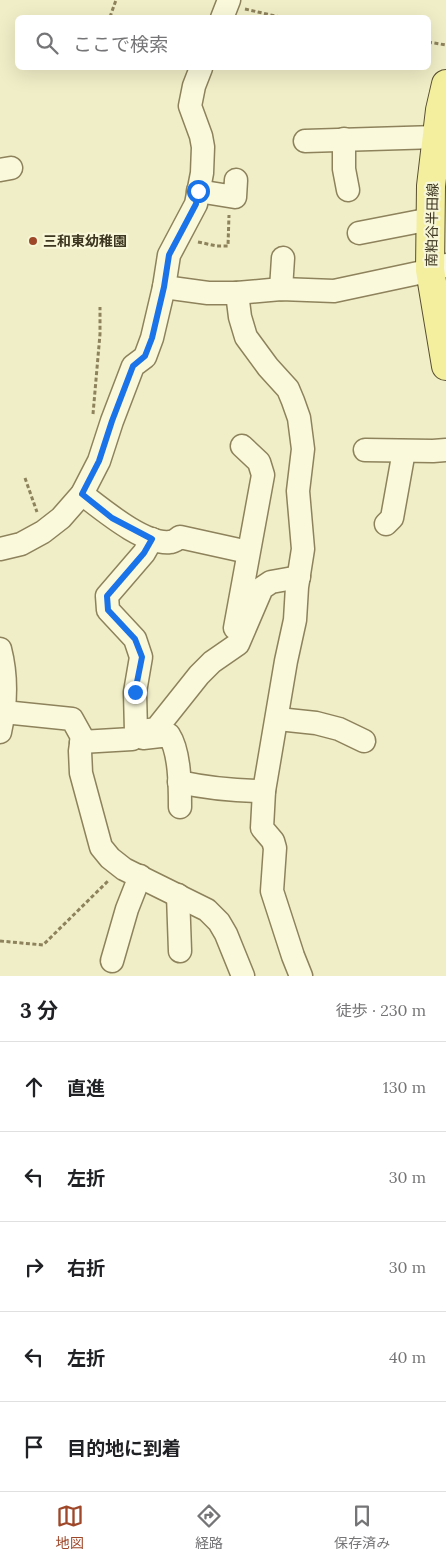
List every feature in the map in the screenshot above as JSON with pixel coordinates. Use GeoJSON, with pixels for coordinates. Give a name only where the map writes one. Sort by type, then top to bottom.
{"type":"FeatureCollection","features":[{"type":"Feature","properties":{"kind":"main road","name":"南粕谷半田線"},"geometry":{"type":"LineString","coordinates":[[446,84],[440,110],[431,186],[431,219],[438,268],[446,366]]}},
{"type":"Feature","properties":{"kind":"street"},"geometry":{"type":"LineString","coordinates":[[0,549],[21,544],[43,532],[61,518],[82,494],[99,461],[133,366],[145,356],[152,338],[164,287],[169,255],[196,204],[202,173],[203,147],[190,106],[194,86],[200,70]]}},
{"type":"Feature","properties":{"kind":"street"},"geometry":{"type":"LineString","coordinates":[[305,141],[437,137]]}},
{"type":"Feature","properties":{"kind":"street"},"geometry":{"type":"LineString","coordinates":[[344,139],[344,169],[348,190]]}},
{"type":"Feature","properties":{"kind":"street"},"geometry":{"type":"LineString","coordinates":[[198,191],[235,197],[236,180]]}},
{"type":"Feature","properties":{"kind":"street"},"geometry":{"type":"LineString","coordinates":[[359,233],[431,219]]}},
{"type":"Feature","properties":{"kind":"street"},"geometry":{"type":"LineString","coordinates":[[281,289],[283,258]]}},
{"type":"Feature","properties":{"kind":"street"},"geometry":{"type":"LineString","coordinates":[[164,287],[208,293],[281,289],[334,290],[438,268]]}},
{"type":"Feature","properties":{"kind":"street"},"geometry":{"type":"LineString","coordinates":[[234,293],[237,332],[248,362]]}},
{"type":"Feature","properties":{"kind":"street"},"geometry":{"type":"LineString","coordinates":[[234,293],[246,337],[268,368],[288,388],[299,418],[303,449],[298,491],[303,549],[295,620],[286,661],[278,718],[264,791],[262,828],[273,841],[275,848],[272,891],[301,976]]}},
{"type":"Feature","properties":{"kind":"street"},"geometry":{"type":"LineString","coordinates":[[231,649],[263,475],[259,462],[242,446]]}},
{"type":"Feature","properties":{"kind":"street"},"geometry":{"type":"LineString","coordinates":[[365,450],[446,450]]}},
{"type":"Feature","properties":{"kind":"street"},"geometry":{"type":"LineString","coordinates":[[386,524],[392,518],[404,451]]}},
{"type":"Feature","properties":{"kind":"street"},"geometry":{"type":"LineString","coordinates":[[82,494],[112,518],[152,539],[172,542],[180,537],[248,552]]}},
{"type":"Feature","properties":{"kind":"street"},"geometry":{"type":"LineString","coordinates":[[134,735],[135,692],[142,657],[135,639],[108,610],[107,596],[144,553],[152,539]]}},
{"type":"Feature","properties":{"kind":"street"},"geometry":{"type":"LineString","coordinates":[[134,735],[156,729],[212,662],[238,644],[262,588],[272,582],[299,577]]}},
{"type":"Feature","properties":{"kind":"street"},"geometry":{"type":"LineString","coordinates":[[0,649],[4,664],[2,722],[72,718],[82,737],[81,773],[101,847],[110,858],[120,865],[207,910],[219,922],[226,934],[235,966],[243,976]]}},
{"type":"Feature","properties":{"kind":"street"},"geometry":{"type":"LineString","coordinates":[[278,718],[316,723],[339,729],[364,741]]}},
{"type":"Feature","properties":{"kind":"street"},"geometry":{"type":"LineString","coordinates":[[81,742],[134,735],[169,735],[174,742],[180,782],[180,807]]}},
{"type":"Feature","properties":{"kind":"street"},"geometry":{"type":"LineString","coordinates":[[180,782],[198,786],[264,791]]}},
{"type":"Feature","properties":{"kind":"street"},"geometry":{"type":"LineString","coordinates":[[112,961],[127,909],[140,876]]}},
{"type":"Feature","properties":{"kind":"street"},"geometry":{"type":"LineString","coordinates":[[178,895],[180,951]]}},
{"type":"Feature","properties":{"kind":"path"},"geometry":{"type":"LineString","coordinates":[[111,15],[116,0]]}},
{"type":"Feature","properties":{"kind":"path"},"geometry":{"type":"LineString","coordinates":[[226,7],[270,15]]}},
{"type":"Feature","properties":{"kind":"path"},"geometry":{"type":"LineString","coordinates":[[431,42],[446,45]]}},
{"type":"Feature","properties":{"kind":"path"},"geometry":{"type":"LineString","coordinates":[[93,415],[100,334],[100,307]]}},
{"type":"Feature","properties":{"kind":"path"},"geometry":{"type":"LineString","coordinates":[[25,478],[43,532]]}},
{"type":"Feature","properties":{"kind":"path"},"geometry":{"type":"LineString","coordinates":[[0,941],[43,945],[108,880],[120,865]]}},
{"type":"Feature","properties":{"kind":"place","name":"三和東幼稚園"},"geometry":{"type":"Point","coordinates":[33,241]}},
{"type":"Feature","properties":{"kind":"route"},"geometry":{"type":"LineString","coordinates":[[135,692],[142,657],[135,639],[108,610],[107,596],[144,553],[152,539],[112,518],[82,494],[99,461],[133,366],[145,356],[152,338],[164,287],[169,255],[196,204],[198,191]]}}]}
